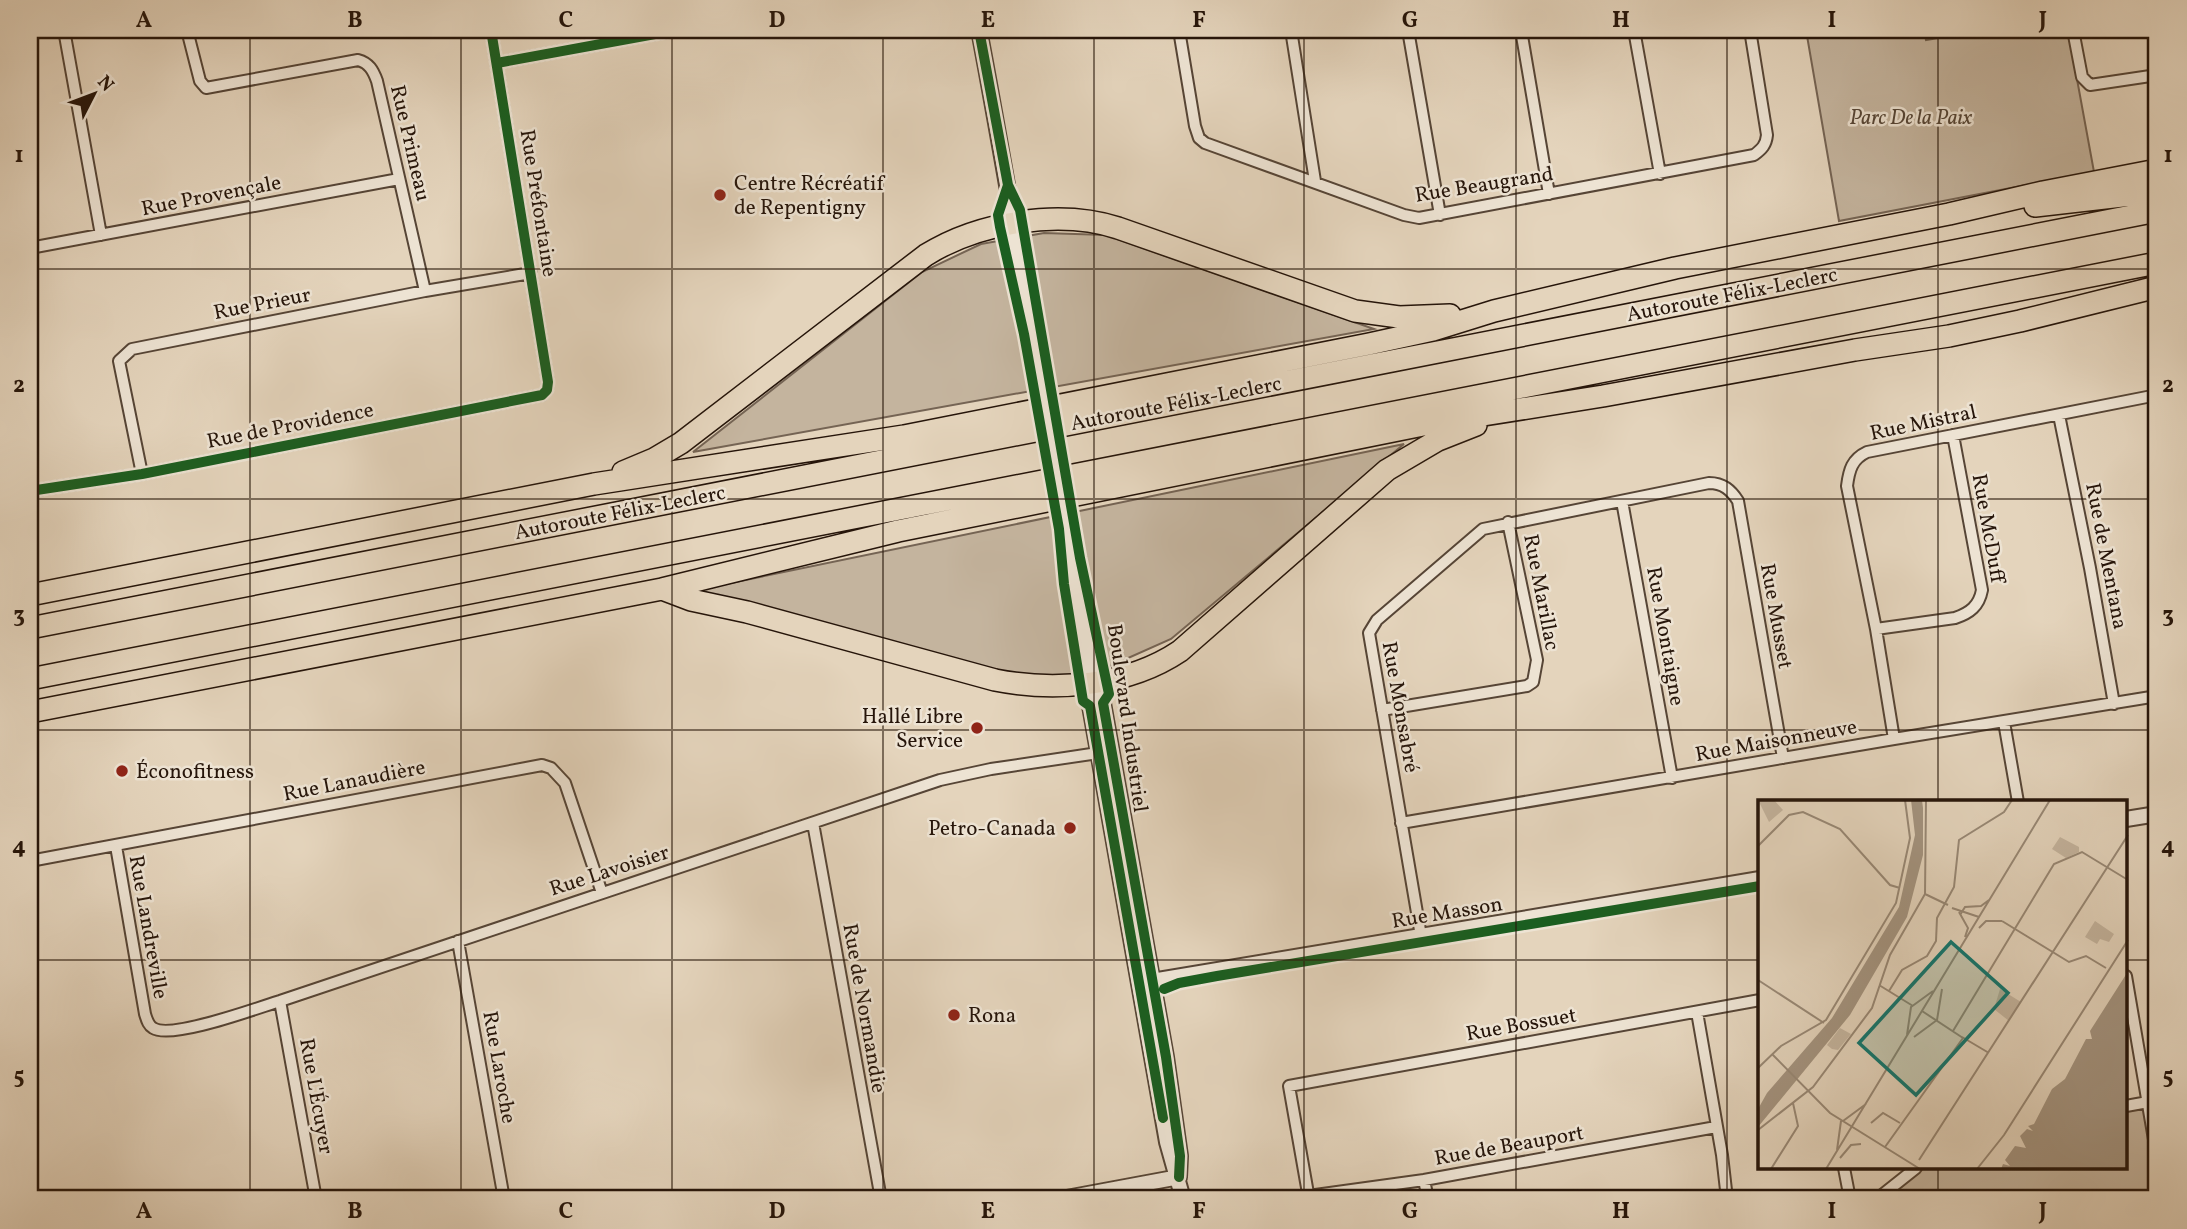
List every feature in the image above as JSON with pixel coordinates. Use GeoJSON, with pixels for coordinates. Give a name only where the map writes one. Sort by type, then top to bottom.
{"type":"FeatureCollection","features":[{"type":"Feature","properties":{"kind":"highway"},"geometry":{"type":"LineString","coordinates":[[30,594],[594,484],[904,436],[1369,344],[1675,268],[2157,170]]}},
{"type":"Feature","properties":{"kind":"highway"},"geometry":{"type":"LineString","coordinates":[[1949,214],[2157,192]]}},
{"type":"Feature","properties":{"kind":"highway","name":"Autoroute Félix-Leclerc"},"geometry":{"type":"LineString","coordinates":[[30,628],[2157,211]]}},
{"type":"Feature","properties":{"kind":"highway"},"geometry":{"type":"LineString","coordinates":[[594,484],[654,459],[681,443],[934,250],[966,236],[1013,225],[1068,218],[1098,222],[1329,303],[1371,314],[1431,317],[1494,311]]}},
{"type":"Feature","properties":{"kind":"highway"},"geometry":{"type":"LineString","coordinates":[[30,679],[2157,263]]}},
{"type":"Feature","properties":{"kind":"highway"},"geometry":{"type":"LineString","coordinates":[[1855,350],[2068,296],[2157,270]]}},
{"type":"Feature","properties":{"kind":"highway"},"geometry":{"type":"LineString","coordinates":[[30,712],[662,589],[913,528],[1433,423],[1998,326],[2157,288]]}},
{"type":"Feature","properties":{"kind":"highway"},"geometry":{"type":"LineString","coordinates":[[662,589],[691,600],[747,612],[995,680],[1037,685],[1093,683],[1143,670],[1180,650],[1342,507],[1405,458],[1454,434],[1523,409]]}},
{"type":"Feature","properties":{"kind":"street"},"geometry":{"type":"LineString","coordinates":[[64,30],[101,235]]}},
{"type":"Feature","properties":{"kind":"street","name":"Rue Primeau"},"geometry":{"type":"LineString","coordinates":[[187,30],[200,81],[206,88],[358,60],[373,69],[425,291]]}},
{"type":"Feature","properties":{"kind":"street","name":"Rue Préfontaine"},"geometry":{"type":"LineString","coordinates":[[491,30],[548,382]]}},
{"type":"Feature","properties":{"kind":"street"},"geometry":{"type":"LineString","coordinates":[[605,30],[608,42]]}},
{"type":"Feature","properties":{"kind":"street"},"geometry":{"type":"LineString","coordinates":[[497,64],[677,30]]}},
{"type":"Feature","properties":{"kind":"street","name":"Boulevard Industriel"},"geometry":{"type":"LineString","coordinates":[[979,30],[1093,683],[1090,706],[1098,753],[1178,1136],[1179,1178],[1183,1199]]}},
{"type":"Feature","properties":{"kind":"street","name":"Rue Beaugrand"},"geometry":{"type":"LineString","coordinates":[[1179,30],[1195,126],[1199,138],[1205,143],[1404,215],[1419,218],[1754,155],[1766,142],[1767,128],[1749,30]]}},
{"type":"Feature","properties":{"kind":"street"},"geometry":{"type":"LineString","coordinates":[[1292,30],[1315,181]]}},
{"type":"Feature","properties":{"kind":"street"},"geometry":{"type":"LineString","coordinates":[[1408,30],[1440,215]]}},
{"type":"Feature","properties":{"kind":"street"},"geometry":{"type":"LineString","coordinates":[[1521,30],[1549,194]]}},
{"type":"Feature","properties":{"kind":"street"},"geometry":{"type":"LineString","coordinates":[[1634,30],[1660,174]]}},
{"type":"Feature","properties":{"kind":"street"},"geometry":{"type":"LineString","coordinates":[[2073,30],[2082,77],[2090,85],[2157,75]]}},
{"type":"Feature","properties":{"kind":"street","name":"Rue Provençale"},"geometry":{"type":"LineString","coordinates":[[30,248],[400,179]]}},
{"type":"Feature","properties":{"kind":"street","name":"Rue Prieur"},"geometry":{"type":"LineString","coordinates":[[142,474],[120,361],[132,349],[425,291],[531,273]]}},
{"type":"Feature","properties":{"kind":"street","name":"Rue de Providence"},"geometry":{"type":"LineString","coordinates":[[30,491],[142,474],[542,395],[547,390],[548,382]]}},
{"type":"Feature","properties":{"kind":"street","name":"Rue Mistral"},"geometry":{"type":"LineString","coordinates":[[1894,739],[1876,629],[1847,486],[1848,474],[1855,460],[1867,452],[2157,395]]}},
{"type":"Feature","properties":{"kind":"street","name":"Rue de Mentana"},"geometry":{"type":"LineString","coordinates":[[2059,415],[2115,704]]}},
{"type":"Feature","properties":{"kind":"street","name":"Rue McDuff"},"geometry":{"type":"LineString","coordinates":[[1876,629],[1955,618],[1966,614],[1980,599],[1982,590],[1953,435]]}},
{"type":"Feature","properties":{"kind":"street","name":"Rue Monsabré"},"geometry":{"type":"LineString","coordinates":[[1421,936],[1370,644],[1372,626],[1476,533],[1491,526],[1709,483],[1724,486]]}},
{"type":"Feature","properties":{"kind":"street","name":"Rue Musset"},"geometry":{"type":"LineString","coordinates":[[1724,486],[1738,501],[1783,758]]}},
{"type":"Feature","properties":{"kind":"street","name":"Rue Montaigne"},"geometry":{"type":"LineString","coordinates":[[1622,501],[1672,778]]}},
{"type":"Feature","properties":{"kind":"street","name":"Rue Marillac"},"geometry":{"type":"LineString","coordinates":[[1382,710],[1527,686],[1533,682],[1536,660],[1508,522]]}},
{"type":"Feature","properties":{"kind":"street","name":"Boulevard Industriel"},"geometry":{"type":"LineString","coordinates":[[1093,683],[1103,703],[1146,982]]}},
{"type":"Feature","properties":{"kind":"street","name":"Rue Maisonneuve"},"geometry":{"type":"LineString","coordinates":[[1401,823],[2157,696]]}},
{"type":"Feature","properties":{"kind":"street"},"geometry":{"type":"LineString","coordinates":[[2004,722],[2018,800]]}},
{"type":"Feature","properties":{"kind":"street","name":"Rue Lavoisier"},"geometry":{"type":"LineString","coordinates":[[145,1014],[149,1026],[155,1030],[181,1030],[280,1000],[940,780],[991,769],[1098,753]]}},
{"type":"Feature","properties":{"kind":"street","name":"Rue Lanaudière"},"geometry":{"type":"LineString","coordinates":[[30,861],[542,765],[551,768],[565,783],[602,893]]}},
{"type":"Feature","properties":{"kind":"street"},"geometry":{"type":"LineString","coordinates":[[2128,819],[2157,814]]}},
{"type":"Feature","properties":{"kind":"street","name":"Rue de Normandie"},"geometry":{"type":"LineString","coordinates":[[813,823],[881,1199]]}},
{"type":"Feature","properties":{"kind":"street","name":"Rue Landreville"},"geometry":{"type":"LineString","coordinates":[[116,846],[145,1014]]}},
{"type":"Feature","properties":{"kind":"street","name":"Rue Masson"},"geometry":{"type":"LineString","coordinates":[[1146,982],[1758,879]]}},
{"type":"Feature","properties":{"kind":"street","name":"Rue Laroche"},"geometry":{"type":"LineString","coordinates":[[458,941],[504,1199]]}},
{"type":"Feature","properties":{"kind":"street"},"geometry":{"type":"LineString","coordinates":[[2128,987],[2157,1157]]}},
{"type":"Feature","properties":{"kind":"street","name":"Rue L'Écuyer"},"geometry":{"type":"LineString","coordinates":[[280,1000],[316,1199]]}},
{"type":"Feature","properties":{"kind":"street","name":"Rue Bossuet"},"geometry":{"type":"LineString","coordinates":[[1308,1198],[1289,1086],[1758,1000]]}},
{"type":"Feature","properties":{"kind":"street"},"geometry":{"type":"LineString","coordinates":[[1697,1012],[1727,1199]]}},
{"type":"Feature","properties":{"kind":"street"},"geometry":{"type":"LineString","coordinates":[[2128,1106],[2148,1102]]}},
{"type":"Feature","properties":{"kind":"street","name":"Rue de Beauport"},"geometry":{"type":"LineString","coordinates":[[1308,1198],[1424,1180],[1716,1127]]}},
{"type":"Feature","properties":{"kind":"street"},"geometry":{"type":"LineString","coordinates":[[1844,1170],[1850,1199]]}},
{"type":"Feature","properties":{"kind":"street"},"geometry":{"type":"LineString","coordinates":[[1877,1199],[1913,1170]]}},
{"type":"Feature","properties":{"kind":"street"},"geometry":{"type":"LineString","coordinates":[[1061,1199],[1179,1178]]}},
{"type":"Feature","properties":{"kind":"street"},"geometry":{"type":"LineString","coordinates":[[1424,1180],[1428,1199]]}},
{"type":"Feature","properties":{"kind":"green space","name":"Parc De la Paix"},"geometry":{"type":"Polygon","coordinates":[[[1806,30],[2068,30],[2094,172],[1839,221],[1806,30]]]}},
{"type":"Feature","properties":{"kind":"green space"},"geometry":{"type":"Polygon","coordinates":[[[1044,233],[1106,235],[1374,329],[693,452],[922,272],[981,244],[1044,233]]]}},
{"type":"Feature","properties":{"kind":"green space"},"geometry":{"type":"Polygon","coordinates":[[[1404,444],[1171,639],[1108,667],[1066,678],[1031,679],[692,591],[1404,444]]]}},
{"type":"Feature","properties":{"kind":"green space"},"geometry":{"type":"Polygon","coordinates":[[[2148,1102],[2157,1159],[2157,1199],[1879,1199],[1915,1170],[2128,1170],[2128,1105],[2148,1102]]]}},
{"type":"Feature","properties":{"kind":"shaded area"},"geometry":{"type":"Polygon","coordinates":[[[1924,30],[1962,30],[1962,34],[1926,40],[1924,30]]]}},
{"type":"Feature","properties":{"kind":"cycle path"},"geometry":{"type":"LineString","coordinates":[[30,491],[142,474],[542,395],[547,390],[548,382],[491,30]]}},
{"type":"Feature","properties":{"kind":"cycle path"},"geometry":{"type":"LineString","coordinates":[[497,63],[677,30]]}},
{"type":"Feature","properties":{"kind":"cycle path"},"geometry":{"type":"LineString","coordinates":[[979,30],[1008,185],[1020,210],[1080,558],[1109,694],[1103,703],[1166,1057],[1180,1156],[1179,1177]]}},
{"type":"Feature","properties":{"kind":"cycle path"},"geometry":{"type":"LineString","coordinates":[[1008,185],[998,215],[1024,334],[1059,529],[1064,584],[1083,701],[1090,706],[1163,1118]]}},
{"type":"Feature","properties":{"kind":"cycle path"},"geometry":{"type":"LineString","coordinates":[[1164,989],[1179,983],[1217,976],[1758,886]]}},
{"type":"Feature","properties":{"kind":"place","name":"Centre Récréatif de Repentigny"},"geometry":{"type":"Point","coordinates":[720,195]}},
{"type":"Feature","properties":{"kind":"place","name":"Hallé Libre Service"},"geometry":{"type":"Point","coordinates":[977,728]}},
{"type":"Feature","properties":{"kind":"place","name":"Éconofitness"},"geometry":{"type":"Point","coordinates":[122,771]}},
{"type":"Feature","properties":{"kind":"place","name":"Petro-Canada"},"geometry":{"type":"Point","coordinates":[1070,828]}},
{"type":"Feature","properties":{"kind":"place","name":"Rona"},"geometry":{"type":"Point","coordinates":[954,1015]}}]}
